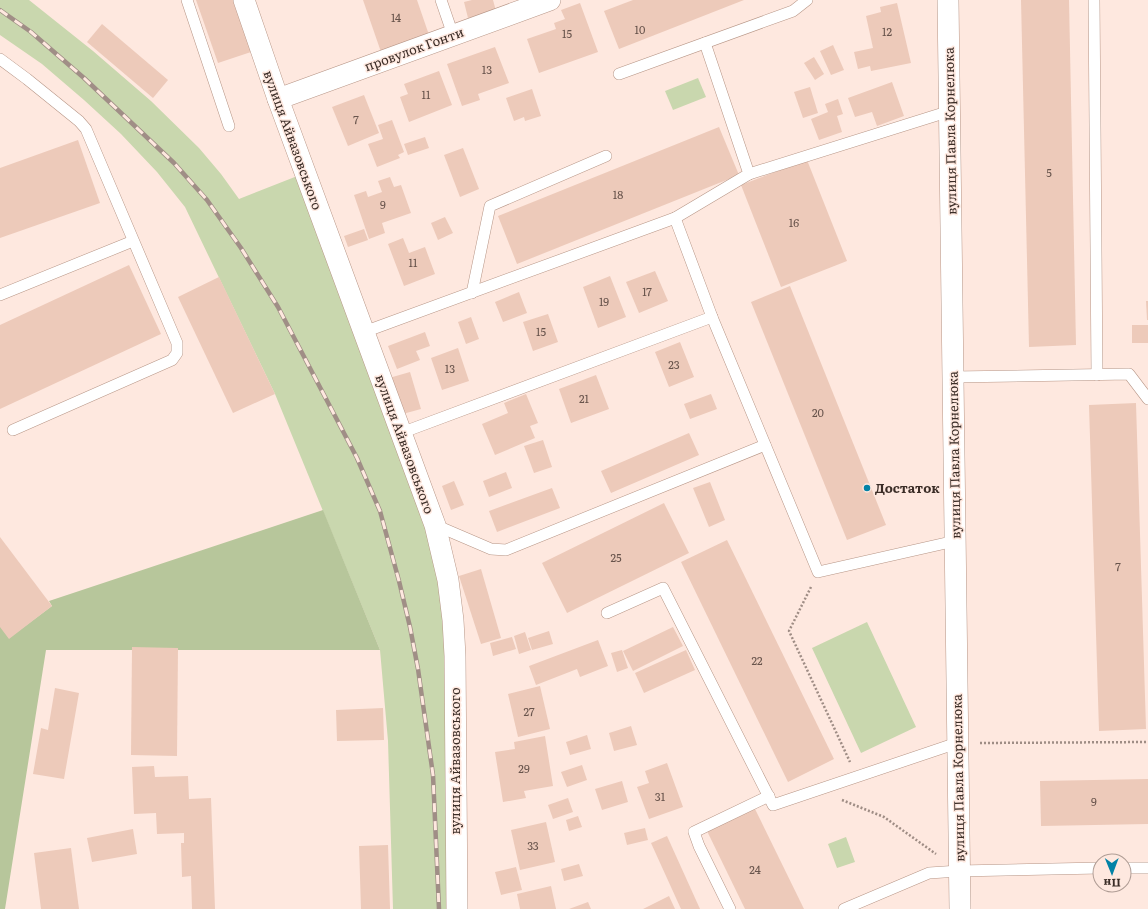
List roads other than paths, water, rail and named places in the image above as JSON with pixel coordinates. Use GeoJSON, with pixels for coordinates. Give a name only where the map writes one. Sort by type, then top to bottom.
{"type":"FeatureCollection","features":[{"type":"Feature","properties":{"kind":"street","name":"вулиця Айвазовського"},"geometry":{"type":"LineString","coordinates":[[244,0],[278,99],[435,526],[448,580],[453,620],[455,656],[457,909]]}},
{"type":"Feature","properties":{"kind":"street","name":"провулок Гонти"},"geometry":{"type":"LineString","coordinates":[[278,99],[550,0]]}},
{"type":"Feature","properties":{"kind":"street","name":"вулиця Павла Корнелюка"},"geometry":{"type":"LineString","coordinates":[[948,0],[960,909]]}},
{"type":"Feature","properties":{"kind":"lane"},"geometry":{"type":"LineString","coordinates":[[187,0],[229,126]]}},
{"type":"Feature","properties":{"kind":"lane"},"geometry":{"type":"LineString","coordinates":[[441,0],[453,36]]}},
{"type":"Feature","properties":{"kind":"lane"},"geometry":{"type":"LineString","coordinates":[[620,74],[793,11],[807,0]]}},
{"type":"Feature","properties":{"kind":"lane"},"geometry":{"type":"LineString","coordinates":[[1094,0],[1097,375]]}},
{"type":"Feature","properties":{"kind":"lane"},"geometry":{"type":"LineString","coordinates":[[705,43],[749,174]]}},
{"type":"Feature","properties":{"kind":"lane"},"geometry":{"type":"LineString","coordinates":[[0,59],[79,121],[86,129],[177,343],[177,353],[172,360],[13,430]]}},
{"type":"Feature","properties":{"kind":"lane"},"geometry":{"type":"LineString","coordinates":[[364,332],[675,218],[749,174],[950,111]]}},
{"type":"Feature","properties":{"kind":"lane"},"geometry":{"type":"LineString","coordinates":[[472,293],[490,206],[606,156]]}},
{"type":"Feature","properties":{"kind":"lane"},"geometry":{"type":"LineString","coordinates":[[675,218],[712,317],[818,572],[954,541]]}},
{"type":"Feature","properties":{"kind":"lane"},"geometry":{"type":"LineString","coordinates":[[0,295],[133,241]]}},
{"type":"Feature","properties":{"kind":"lane"},"geometry":{"type":"LineString","coordinates":[[401,433],[712,317]]}},
{"type":"Feature","properties":{"kind":"lane"},"geometry":{"type":"LineString","coordinates":[[953,377],[1129,374],[1148,399]]}},
{"type":"Feature","properties":{"kind":"lane"},"geometry":{"type":"LineString","coordinates":[[435,526],[492,549],[506,550],[764,445]]}},
{"type":"Feature","properties":{"kind":"lane"},"geometry":{"type":"LineString","coordinates":[[607,613],[663,588],[773,805],[957,743]]}},
{"type":"Feature","properties":{"kind":"lane"},"geometry":{"type":"LineString","coordinates":[[730,909],[699,846],[694,832],[769,796]]}},
{"type":"Feature","properties":{"kind":"lane"},"geometry":{"type":"LineString","coordinates":[[844,909],[929,873],[1092,868]]}},
{"type":"Feature","properties":{"kind":"lane"},"geometry":{"type":"LineString","coordinates":[[1132,868],[1148,868]]}},
{"type":"Feature","properties":{"kind":"railway"},"geometry":{"type":"LineString","coordinates":[[0,10],[31,32],[84,78],[174,163],[207,200],[241,248],[278,307],[357,458],[380,511],[399,581],[418,669],[433,775],[439,909]]}},
{"type":"Feature","properties":{"kind":"place","name":"Достаток"},"geometry":{"type":"Point","coordinates":[867,488]}}]}
